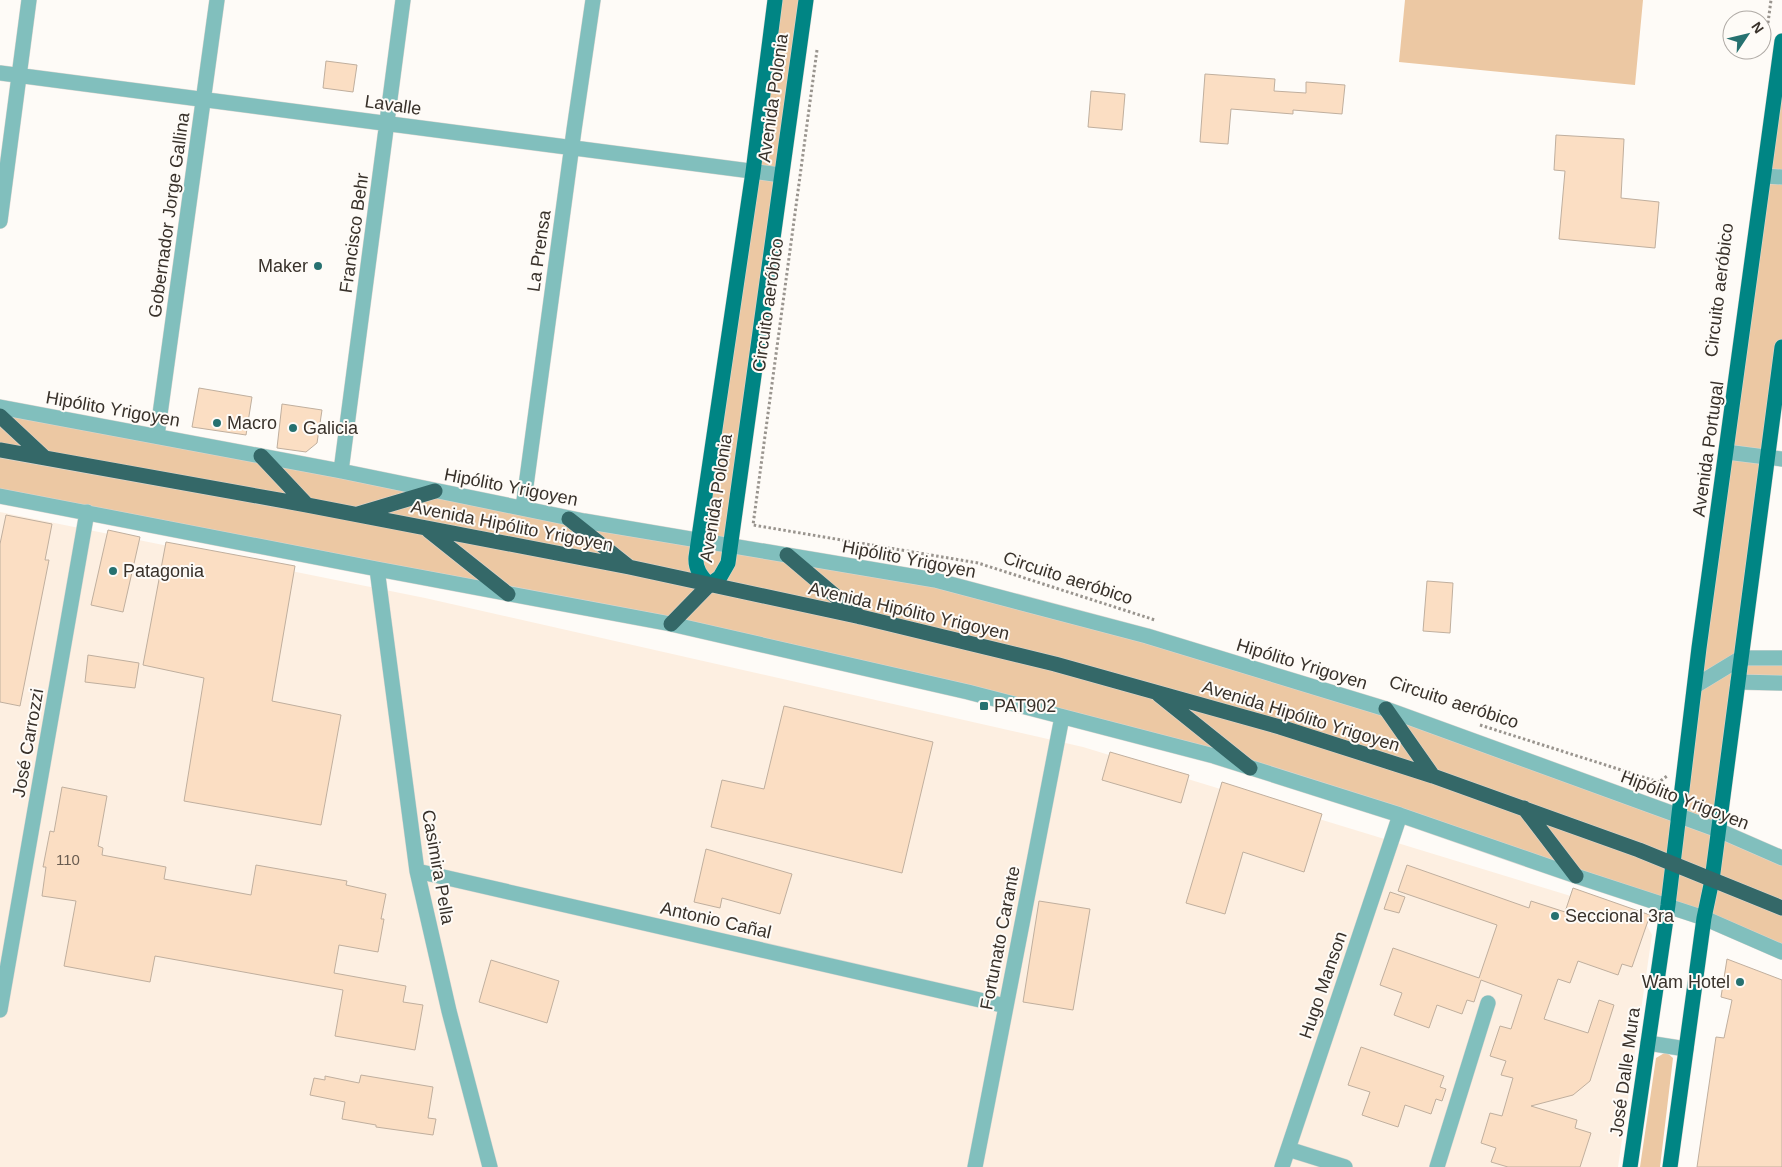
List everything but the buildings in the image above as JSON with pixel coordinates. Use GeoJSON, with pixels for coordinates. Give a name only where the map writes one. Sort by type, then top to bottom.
{"type":"FeatureCollection","features":[{"type":"Feature","properties":{"kind":"highway"},"geometry":{"type":"LineString","coordinates":[[0,416],[45,458]]}},
{"type":"Feature","properties":{"kind":"highway","name":"Avenida Hipólito Yrigoyen"},"geometry":{"type":"LineString","coordinates":[[0,450],[307,505],[629,567],[861,618],[1055,664],[1280,728],[1433,776],[1673,864],[1782,908]]}},
{"type":"Feature","properties":{"kind":"highway"},"geometry":{"type":"LineString","coordinates":[[261,456],[307,505]]}},
{"type":"Feature","properties":{"kind":"highway"},"geometry":{"type":"LineString","coordinates":[[355,515],[436,491]]}},
{"type":"Feature","properties":{"kind":"highway"},"geometry":{"type":"LineString","coordinates":[[569,519],[629,567]]}},
{"type":"Feature","properties":{"kind":"highway"},"geometry":{"type":"LineString","coordinates":[[426,529],[508,594]]}},
{"type":"Feature","properties":{"kind":"highway"},"geometry":{"type":"LineString","coordinates":[[787,555],[861,618]]}},
{"type":"Feature","properties":{"kind":"highway"},"geometry":{"type":"LineString","coordinates":[[672,624],[709,585]]}},
{"type":"Feature","properties":{"kind":"highway"},"geometry":{"type":"LineString","coordinates":[[1154,691],[1250,768]]}},
{"type":"Feature","properties":{"kind":"highway"},"geometry":{"type":"LineString","coordinates":[[1386,709],[1433,776]]}},
{"type":"Feature","properties":{"kind":"highway"},"geometry":{"type":"LineString","coordinates":[[1524,808],[1576,876]]}},
{"type":"Feature","properties":{"kind":"main road","name":"Avenida Polonia"},"geometry":{"type":"LineString","coordinates":[[775,0],[753,172],[695,564],[700,576],[709,585],[720,577],[726,569],[730,546],[806,0]]}},
{"type":"Feature","properties":{"kind":"main road","name":"Avenida Portugal"},"geometry":{"type":"LineString","coordinates":[[1673,864],[1695,686],[1782,40]]}},
{"type":"Feature","properties":{"kind":"main road"},"geometry":{"type":"LineString","coordinates":[[1670,1167],[1704,918],[1712,880],[1741,658],[1774,458],[1782,347]]}},
{"type":"Feature","properties":{"kind":"main road","name":"José Dalle Mura"},"geometry":{"type":"LineString","coordinates":[[1630,1167],[1673,864]]}},
{"type":"Feature","properties":{"kind":"street"},"geometry":{"type":"LineString","coordinates":[[0,221],[29,0]]}},
{"type":"Feature","properties":{"kind":"street","name":"Gobernador Jorge Gallina"},"geometry":{"type":"LineString","coordinates":[[157,436],[217,0]]}},
{"type":"Feature","properties":{"kind":"street","name":"Francisco Behr"},"geometry":{"type":"LineString","coordinates":[[341,471],[403,0]]}},
{"type":"Feature","properties":{"kind":"street","name":"La Prensa"},"geometry":{"type":"LineString","coordinates":[[523,508],[593,0]]}},
{"type":"Feature","properties":{"kind":"street","name":"Lavalle"},"geometry":{"type":"LineString","coordinates":[[0,73],[388,123],[571,149],[782,175]]}},
{"type":"Feature","properties":{"kind":"street"},"geometry":{"type":"LineString","coordinates":[[1764,176],[1782,177]]}},
{"type":"Feature","properties":{"kind":"street","name":"Hipólito Yrigoyen"},"geometry":{"type":"LineString","coordinates":[[0,407],[341,471],[569,519],[935,580],[1147,636],[1386,709],[1718,830],[1782,858]]}},
{"type":"Feature","properties":{"kind":"street"},"geometry":{"type":"LineString","coordinates":[[1726,452],[1774,458]]}},
{"type":"Feature","properties":{"kind":"street"},"geometry":{"type":"LineString","coordinates":[[0,496],[672,624],[968,692],[1214,756],[1400,815],[1704,918],[1782,952]]}},
{"type":"Feature","properties":{"kind":"street","name":"José Carrozzi"},"geometry":{"type":"LineString","coordinates":[[0,1010],[87,512]]}},
{"type":"Feature","properties":{"kind":"street","name":"Casimira Pella"},"geometry":{"type":"LineString","coordinates":[[377,569],[417,871],[449,1011],[490,1167]]}},
{"type":"Feature","properties":{"kind":"street"},"geometry":{"type":"LineString","coordinates":[[1695,686],[1741,658],[1782,658]]}},
{"type":"Feature","properties":{"kind":"street"},"geometry":{"type":"LineString","coordinates":[[1738,682],[1782,683]]}},
{"type":"Feature","properties":{"kind":"street","name":"Fortunato Carante"},"geometry":{"type":"LineString","coordinates":[[975,1167],[1062,717]]}},
{"type":"Feature","properties":{"kind":"street","name":"Hugo Manson"},"geometry":{"type":"LineString","coordinates":[[1282,1167],[1400,815]]}},
{"type":"Feature","properties":{"kind":"street","name":"Antonio Cañal"},"geometry":{"type":"LineString","coordinates":[[417,871],[1006,1006]]}},
{"type":"Feature","properties":{"kind":"street"},"geometry":{"type":"LineString","coordinates":[[1437,1167],[1488,1003]]}},
{"type":"Feature","properties":{"kind":"street"},"geometry":{"type":"LineString","coordinates":[[1648,1043],[1686,1049]]}},
{"type":"Feature","properties":{"kind":"street"},"geometry":{"type":"LineString","coordinates":[[1288,1149],[1345,1167]]}},
{"type":"Feature","properties":{"kind":"path","name":"Circuito aeróbico"},"geometry":{"type":"LineString","coordinates":[[817,49],[753,525],[978,563],[1158,621]]}},
{"type":"Feature","properties":{"kind":"path","name":"Circuito aeróbico"},"geometry":{"type":"LineString","coordinates":[[1479,724],[1659,782],[1670,774]]}},
{"type":"Feature","properties":{"kind":"shaded area"},"geometry":{"type":"Polygon","coordinates":[[[775,0],[806,0],[730,546],[935,580],[1386,709],[1680,817],[1782,41],[1782,347],[1741,657],[1782,658],[1782,683],[1738,682],[1718,830],[1782,858],[1782,952],[1250,768],[671,624],[0,496],[0,407],[699,541],[775,0]]]}},
{"type":"Feature","properties":{"kind":"shaded area"},"geometry":{"type":"Polygon","coordinates":[[[1405,0],[1643,0],[1635,85],[1399,62],[1405,0]]]}},
{"type":"Feature","properties":{"kind":"shaded area"},"geometry":{"type":"Polygon","coordinates":[[[0,512],[425,598],[1083,747],[1643,918],[1652,935],[1618,1167],[0,1167],[0,512]]]}},
{"type":"Feature","properties":{"kind":"shaded area"},"geometry":{"type":"Polygon","coordinates":[[[1666,1052],[1673,1058],[1660,1167],[1640,1167],[1656,1058],[1666,1052]]]}},
{"type":"Feature","properties":{"kind":"place","name":"Maker"},"geometry":{"type":"Point","coordinates":[318,266]}},
{"type":"Feature","properties":{"kind":"place","name":"Macro"},"geometry":{"type":"Point","coordinates":[217,423]}},
{"type":"Feature","properties":{"kind":"place","name":"Galicia"},"geometry":{"type":"Point","coordinates":[293,428]}},
{"type":"Feature","properties":{"kind":"place","name":"Patagonia"},"geometry":{"type":"Point","coordinates":[113,571]}},
{"type":"Feature","properties":{"kind":"place","name":"PAT902"},"geometry":{"type":"Point","coordinates":[984,706]}},
{"type":"Feature","properties":{"kind":"place","name":"Seccional 3ra"},"geometry":{"type":"Point","coordinates":[1555,916]}},
{"type":"Feature","properties":{"kind":"place","name":"Wam Hotel"},"geometry":{"type":"Point","coordinates":[1740,982]}}]}
